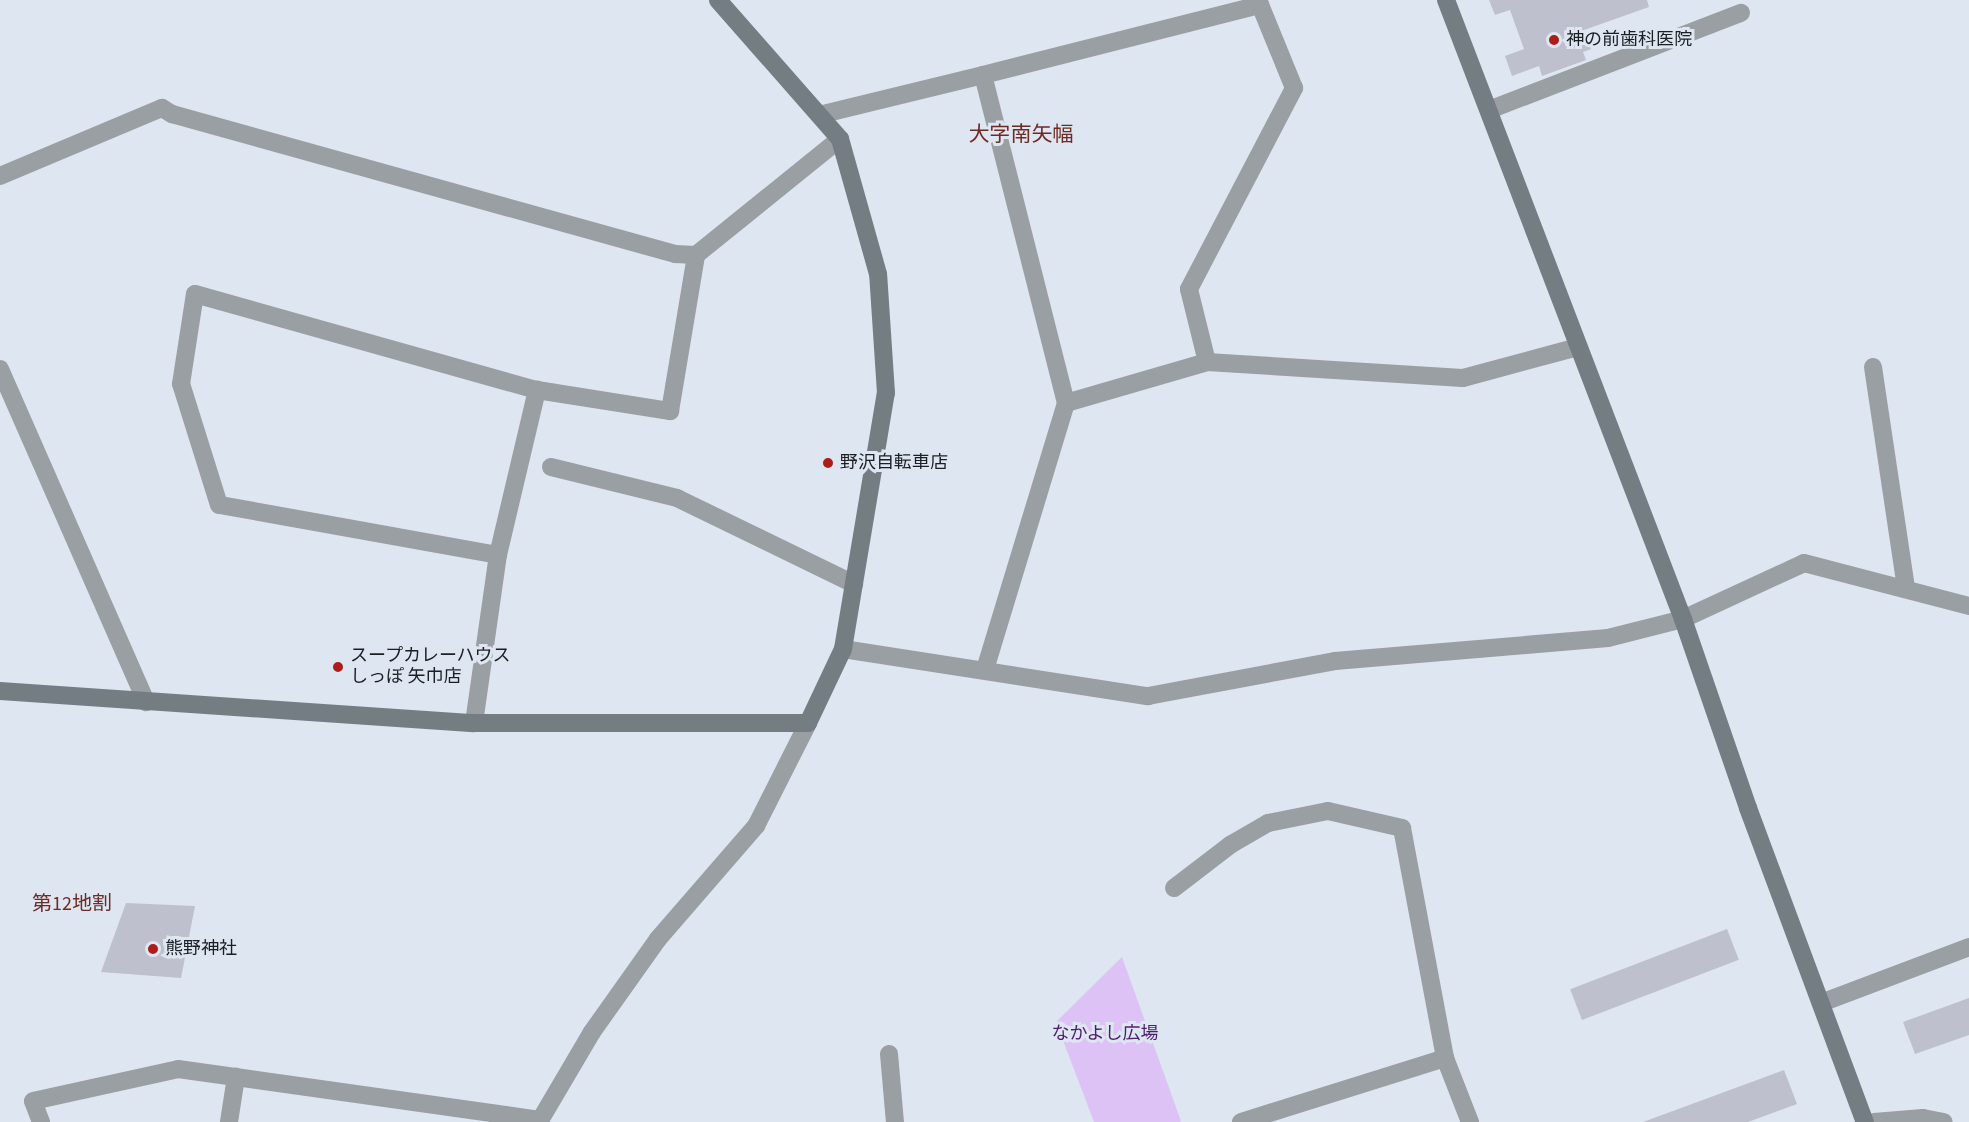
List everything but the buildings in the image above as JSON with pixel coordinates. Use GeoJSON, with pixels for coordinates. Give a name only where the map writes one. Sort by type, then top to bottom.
{"type":"FeatureCollection","features":[{"type":"Feature","properties":{"kind":"street"},"geometry":{"type":"LineString","coordinates":[[41,1122],[33,1101],[178,1069],[539,1121],[592,1032],[658,939],[756,826],[843,650],[886,393],[878,274],[840,139],[718,0]]}},
{"type":"Feature","properties":{"kind":"street"},"geometry":{"type":"LineString","coordinates":[[1446,0],[1683,619],[1748,808],[1865,1122]]}},
{"type":"Feature","properties":{"kind":"street"},"geometry":{"type":"LineString","coordinates":[[819,115],[983,75],[1259,2],[1294,88],[1189,289],[1207,362]]}},
{"type":"Feature","properties":{"kind":"street"},"geometry":{"type":"LineString","coordinates":[[1489,111],[1741,13]]}},
{"type":"Feature","properties":{"kind":"street"},"geometry":{"type":"LineString","coordinates":[[983,75],[1066,403],[985,670]]}},
{"type":"Feature","properties":{"kind":"street"},"geometry":{"type":"LineString","coordinates":[[0,176],[162,108],[172,114],[664,251],[696,255]]}},
{"type":"Feature","properties":{"kind":"street"},"geometry":{"type":"LineString","coordinates":[[498,555],[219,506],[182,384],[195,294],[537,390],[670,411],[696,255],[840,139]]}},
{"type":"Feature","properties":{"kind":"street"},"geometry":{"type":"LineString","coordinates":[[1066,403],[1207,362],[1463,378],[1578,347]]}},
{"type":"Feature","properties":{"kind":"street"},"geometry":{"type":"LineString","coordinates":[[1873,367],[1906,588]]}},
{"type":"Feature","properties":{"kind":"street"},"geometry":{"type":"LineString","coordinates":[[0,369],[6,398],[146,702]]}},
{"type":"Feature","properties":{"kind":"street"},"geometry":{"type":"LineString","coordinates":[[474,723],[498,555],[537,390]]}},
{"type":"Feature","properties":{"kind":"street"},"geometry":{"type":"LineString","coordinates":[[551,467],[677,498],[854,584]]}},
{"type":"Feature","properties":{"kind":"street"},"geometry":{"type":"LineString","coordinates":[[843,650],[1148,696],[1335,661],[1608,638],[1683,619],[1804,563],[1969,606]]}},
{"type":"Feature","properties":{"kind":"street"},"geometry":{"type":"LineString","coordinates":[[0,691],[474,723],[808,723]]}},
{"type":"Feature","properties":{"kind":"street"},"geometry":{"type":"LineString","coordinates":[[1174,888],[1230,845],[1268,824],[1329,810],[1402,828],[1445,1058],[1470,1122]]}},
{"type":"Feature","properties":{"kind":"street"},"geometry":{"type":"LineString","coordinates":[[1821,1003],[1969,947]]}},
{"type":"Feature","properties":{"kind":"street"},"geometry":{"type":"LineString","coordinates":[[889,1054],[895,1122]]}},
{"type":"Feature","properties":{"kind":"street"},"geometry":{"type":"LineString","coordinates":[[1241,1122],[1445,1058]]}},
{"type":"Feature","properties":{"kind":"street"},"geometry":{"type":"LineString","coordinates":[[229,1122],[236,1077]]}},
{"type":"Feature","properties":{"kind":"street"},"geometry":{"type":"LineString","coordinates":[[1874,1122],[1923,1118],[1944,1122]]}},
{"type":"Feature","properties":{"kind":"green space","name":"なかよし広場"},"geometry":{"type":"Polygon","coordinates":[[[1122,957],[1180,1122],[1094,1122],[1056,1022],[1122,957]]]}},
{"type":"Feature","properties":{"kind":"place","name":"神の前歯科医院"},"geometry":{"type":"Point","coordinates":[1554,40]}},
{"type":"Feature","properties":{"kind":"place","name":"野沢自転車店"},"geometry":{"type":"Point","coordinates":[828,463]}},
{"type":"Feature","properties":{"kind":"place","name":"スープカレーハウス しっぽ 矢巾店"},"geometry":{"type":"Point","coordinates":[338,667]}},
{"type":"Feature","properties":{"kind":"place","name":"熊野神社"},"geometry":{"type":"Point","coordinates":[153,949]}},
{"type":"Feature","properties":{"kind":"district","name":"大字南矢幅"},"geometry":{"type":"Point","coordinates":[1021,134]}},
{"type":"Feature","properties":{"kind":"district","name":"第12地割"},"geometry":{"type":"Point","coordinates":[72,904]}}]}
